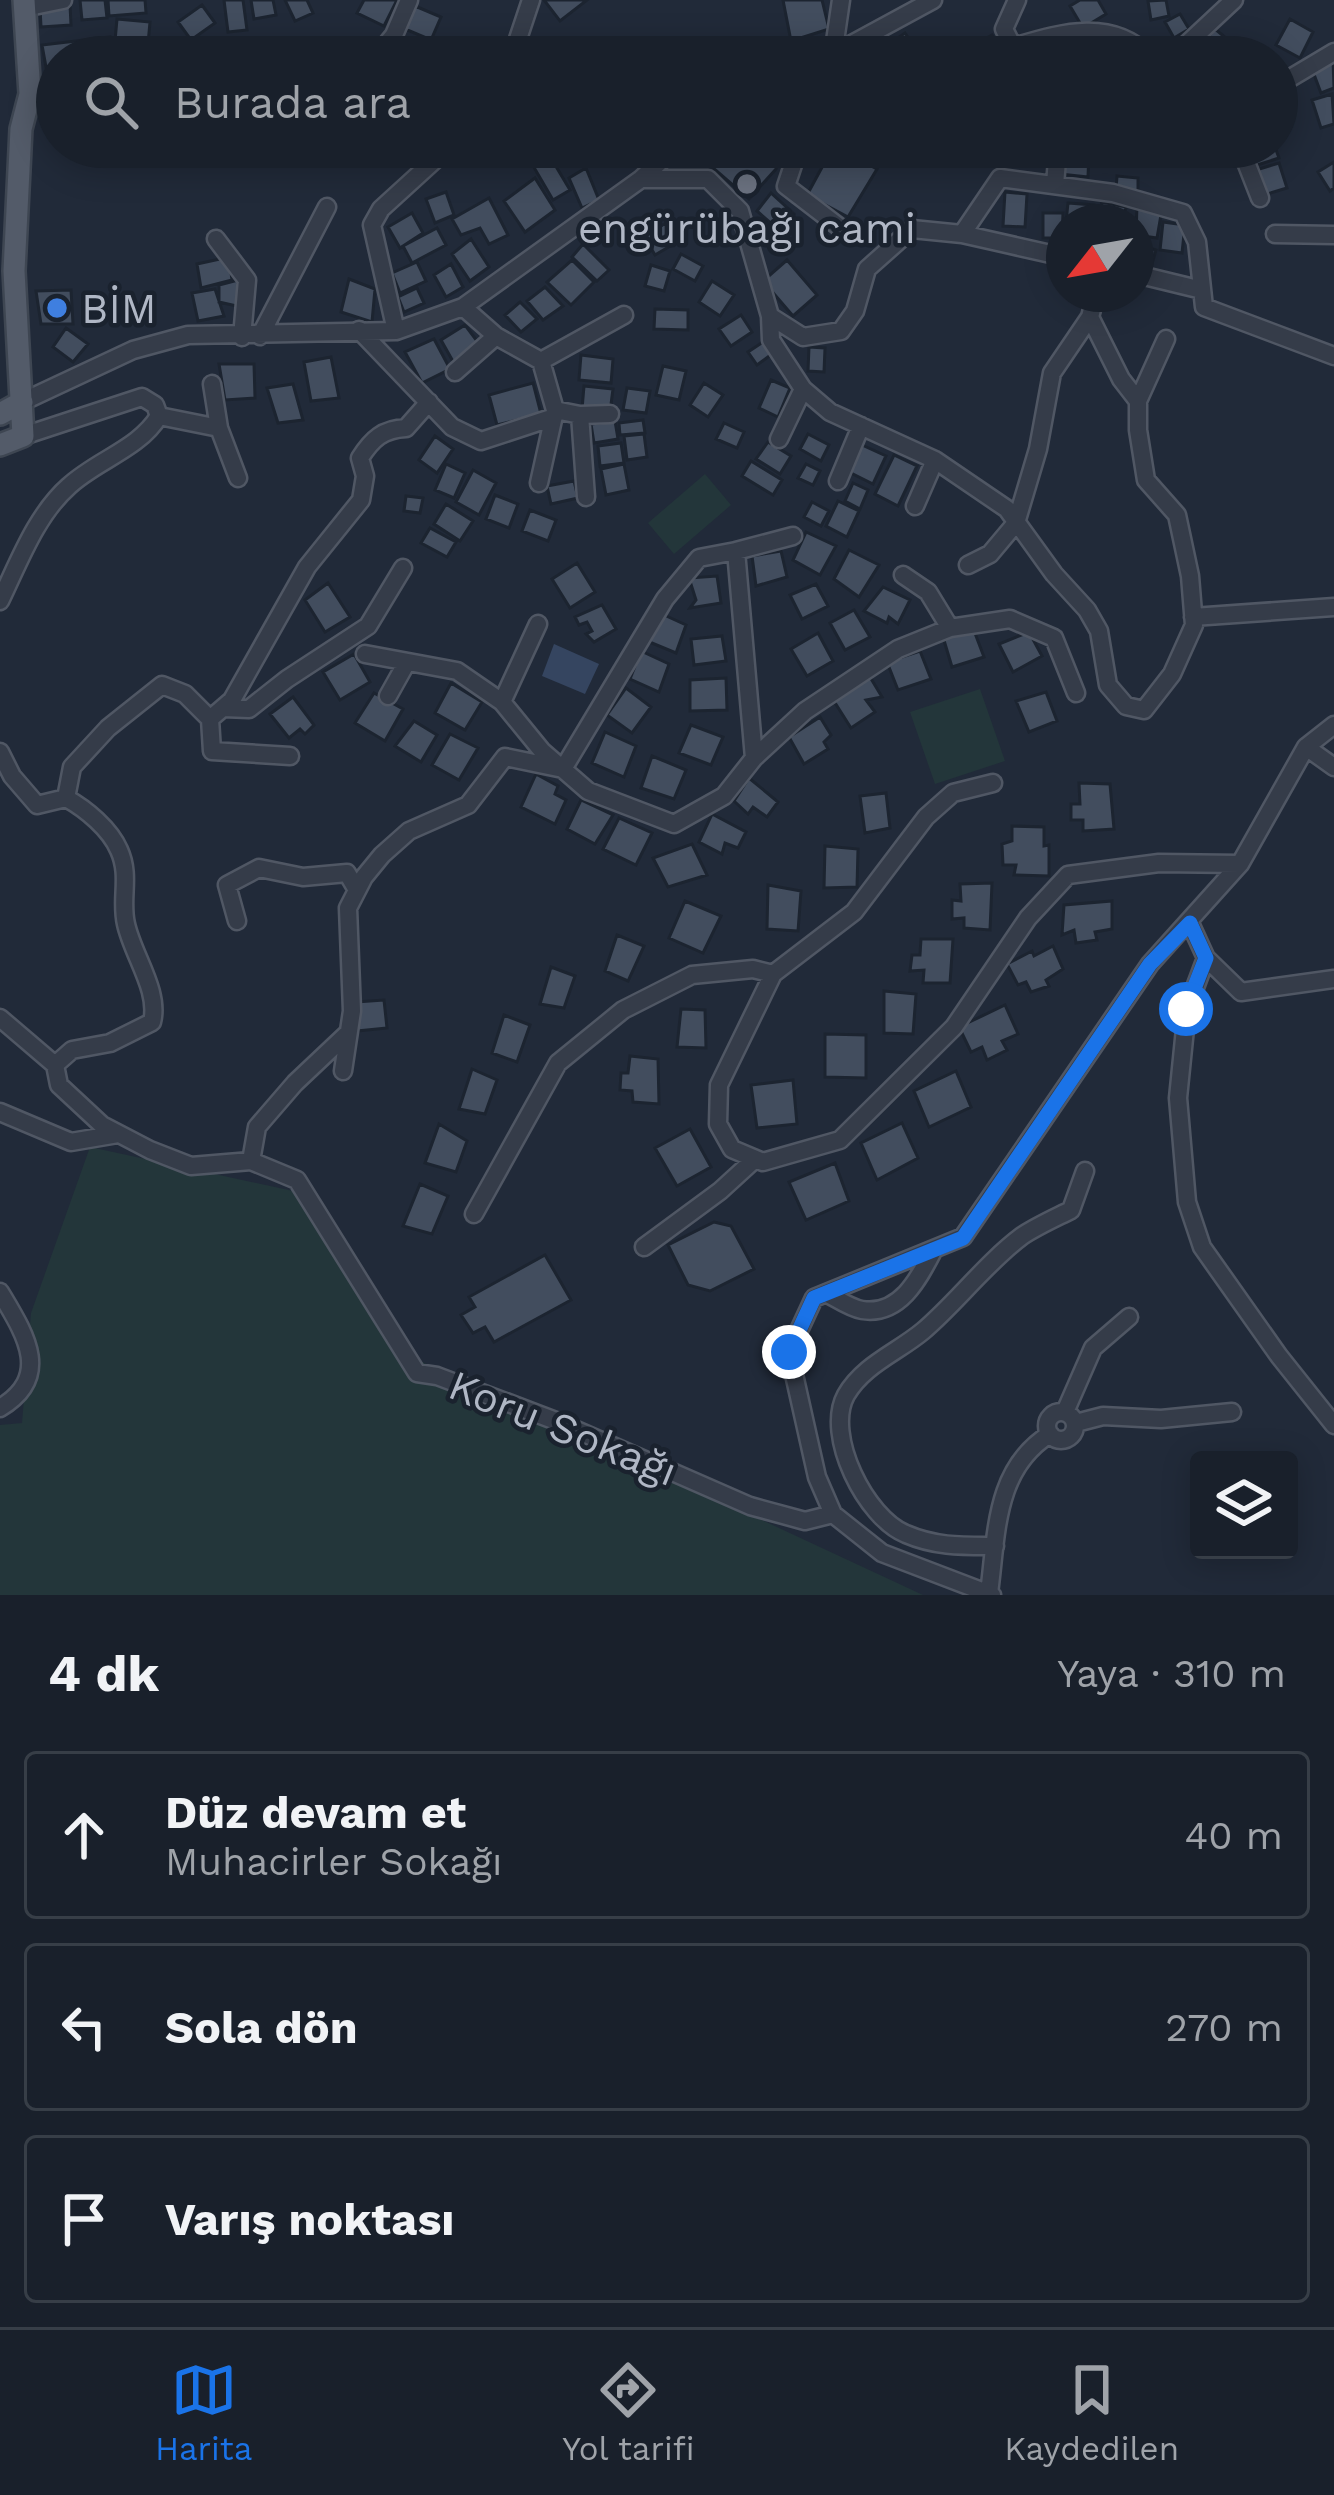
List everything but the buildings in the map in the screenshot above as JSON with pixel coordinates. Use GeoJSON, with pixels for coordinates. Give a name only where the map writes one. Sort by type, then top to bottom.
{"type":"FeatureCollection","features":[{"type":"Feature","properties":{"kind":"main road"},"geometry":{"type":"LineString","coordinates":[[0,446],[23,436],[7,272],[21,129],[30,94],[24,4]]}},
{"type":"Feature","properties":{"kind":"main road"},"geometry":{"type":"LineString","coordinates":[[0,414],[22,402]]}},
{"type":"Feature","properties":{"kind":"street"},"geometry":{"type":"LineString","coordinates":[[24,4],[63,0]]}},
{"type":"Feature","properties":{"kind":"street"},"geometry":{"type":"LineString","coordinates":[[393,36],[409,0]]}},
{"type":"Feature","properties":{"kind":"street"},"geometry":{"type":"LineString","coordinates":[[519,36],[531,0]]}},
{"type":"Feature","properties":{"kind":"street"},"geometry":{"type":"LineString","coordinates":[[834,36],[841,0]]}},
{"type":"Feature","properties":{"kind":"street"},"geometry":{"type":"LineString","coordinates":[[867,36],[933,0]]}},
{"type":"Feature","properties":{"kind":"street"},"geometry":{"type":"LineString","coordinates":[[1008,36],[1004,29],[1017,0]]}},
{"type":"Feature","properties":{"kind":"street"},"geometry":{"type":"LineString","coordinates":[[1195,36],[1234,0]]}},
{"type":"Feature","properties":{"kind":"street"},"geometry":{"type":"LineString","coordinates":[[1051,36],[1102,29],[1118,36]]}},
{"type":"Feature","properties":{"kind":"street"},"geometry":{"type":"LineString","coordinates":[[1298,73],[1334,52]]}},
{"type":"Feature","properties":{"kind":"street"},"geometry":{"type":"LineString","coordinates":[[30,94],[36,94]]}},
{"type":"Feature","properties":{"kind":"street"},"geometry":{"type":"LineString","coordinates":[[395,332],[372,225],[381,208],[426,168]]}},
{"type":"Feature","properties":{"kind":"street"},"geometry":{"type":"LineString","coordinates":[[22,402],[133,350],[188,335],[395,332],[463,307],[652,168]]}},
{"type":"Feature","properties":{"kind":"street"},"geometry":{"type":"LineString","coordinates":[[792,168],[786,186],[838,226]]}},
{"type":"Feature","properties":{"kind":"street"},"geometry":{"type":"LineString","coordinates":[[1054,185],[1056,168]]}},
{"type":"Feature","properties":{"kind":"street"},"geometry":{"type":"LineString","coordinates":[[1248,168],[1260,198]]}},
{"type":"Feature","properties":{"kind":"street"},"geometry":{"type":"LineString","coordinates":[[962,234],[1000,178],[1113,193],[1183,212],[1197,242],[1204,307],[1334,356]]}},
{"type":"Feature","properties":{"kind":"street"},"geometry":{"type":"LineString","coordinates":[[640,179],[708,179],[740,212],[770,316],[771,340],[803,389],[830,412],[935,460],[1007,509],[1087,610],[1099,631],[1108,685],[1126,706],[1144,710],[1172,674],[1194,626],[1190,576],[1177,515],[1145,480],[1138,401],[1166,339]]}},
{"type":"Feature","properties":{"kind":"street"},"geometry":{"type":"LineString","coordinates":[[251,336],[327,207]]}},
{"type":"Feature","properties":{"kind":"street"},"geometry":{"type":"LineString","coordinates":[[770,316],[802,337],[841,332],[855,311],[867,268],[912,229],[962,234],[1046,253]]}},
{"type":"Feature","properties":{"kind":"street"},"geometry":{"type":"LineString","coordinates":[[1275,234],[1334,235]]}},
{"type":"Feature","properties":{"kind":"street"},"geometry":{"type":"LineString","coordinates":[[216,239],[247,280],[251,336]]}},
{"type":"Feature","properties":{"kind":"street"},"geometry":{"type":"LineString","coordinates":[[1154,278],[1202,290]]}},
{"type":"Feature","properties":{"kind":"street"},"geometry":{"type":"LineString","coordinates":[[463,307],[496,336],[541,361],[554,413],[539,483]]}},
{"type":"Feature","properties":{"kind":"street"},"geometry":{"type":"LineString","coordinates":[[968,565],[990,554],[1016,524],[1038,448],[1052,373],[1091,312]]}},
{"type":"Feature","properties":{"kind":"street"},"geometry":{"type":"LineString","coordinates":[[541,361],[624,315]]}},
{"type":"Feature","properties":{"kind":"street"},"geometry":{"type":"LineString","coordinates":[[1090,317],[1121,379],[1138,401]]}},
{"type":"Feature","properties":{"kind":"street"},"geometry":{"type":"LineString","coordinates":[[359,330],[452,427],[481,441],[554,413],[610,414]]}},
{"type":"Feature","properties":{"kind":"street"},"geometry":{"type":"LineString","coordinates":[[454,372],[496,336]]}},
{"type":"Feature","properties":{"kind":"street"},"geometry":{"type":"LineString","coordinates":[[212,384],[219,428],[238,478]]}},
{"type":"Feature","properties":{"kind":"street"},"geometry":{"type":"LineString","coordinates":[[779,439],[803,389]]}},
{"type":"Feature","properties":{"kind":"street"},"geometry":{"type":"LineString","coordinates":[[23,436],[142,397],[154,405],[159,416]]}},
{"type":"Feature","properties":{"kind":"street"},"geometry":{"type":"LineString","coordinates":[[290,756],[212,751],[217,713],[232,700],[307,567],[361,500],[365,476],[360,458],[387,428],[406,428],[429,402]]}},
{"type":"Feature","properties":{"kind":"street"},"geometry":{"type":"LineString","coordinates":[[580,415],[586,497]]}},
{"type":"Feature","properties":{"kind":"street"},"geometry":{"type":"LineString","coordinates":[[159,416],[219,428]]}},
{"type":"Feature","properties":{"kind":"street"},"geometry":{"type":"LineString","coordinates":[[0,601],[45,513],[69,485],[148,435],[159,416]]}},
{"type":"Feature","properties":{"kind":"street"},"geometry":{"type":"LineString","coordinates":[[838,482],[861,426]]}},
{"type":"Feature","properties":{"kind":"street"},"geometry":{"type":"LineString","coordinates":[[915,506],[935,460]]}},
{"type":"Feature","properties":{"kind":"street"},"geometry":{"type":"LineString","coordinates":[[563,769],[665,599],[699,558],[793,536]]}},
{"type":"Feature","properties":{"kind":"street"},"geometry":{"type":"LineString","coordinates":[[736,550],[754,758]]}},
{"type":"Feature","properties":{"kind":"street"},"geometry":{"type":"LineString","coordinates":[[66,797],[72,767],[109,728],[162,685],[217,713],[250,709],[368,626],[403,568]]}},
{"type":"Feature","properties":{"kind":"street"},"geometry":{"type":"LineString","coordinates":[[903,575],[928,592],[950,628]]}},
{"type":"Feature","properties":{"kind":"street"},"geometry":{"type":"LineString","coordinates":[[1193,617],[1334,607]]}},
{"type":"Feature","properties":{"kind":"street"},"geometry":{"type":"LineString","coordinates":[[365,654],[457,671],[502,702],[542,751],[588,791],[674,824],[724,796],[754,758],[805,711],[898,649],[950,628],[1010,619],[1054,638],[1076,693]]}},
{"type":"Feature","properties":{"kind":"street"},"geometry":{"type":"LineString","coordinates":[[502,702],[538,624]]}},
{"type":"Feature","properties":{"kind":"street"},"geometry":{"type":"LineString","coordinates":[[388,696],[406,662]]}},
{"type":"Feature","properties":{"kind":"street"},"geometry":{"type":"LineString","coordinates":[[1130,1317],[1093,1348],[1070,1417],[1073,1433],[1066,1439],[1050,1434],[1032,1445],[1003,1490],[990,1594],[956,1588],[882,1553],[833,1514],[817,1477],[789,1352],[814,1298],[963,1238],[1150,964],[1240,864],[1306,747],[1334,725]]}},
{"type":"Feature","properties":{"kind":"street"},"geometry":{"type":"LineString","coordinates":[[1306,747],[1334,767]]}},
{"type":"Feature","properties":{"kind":"street"},"geometry":{"type":"LineString","coordinates":[[0,752],[12,776],[38,805],[66,797]]}},
{"type":"Feature","properties":{"kind":"street"},"geometry":{"type":"LineString","coordinates":[[343,1070],[352,1011],[348,908],[382,855],[409,831],[468,805],[505,757],[563,769]]}},
{"type":"Feature","properties":{"kind":"street"},"geometry":{"type":"LineString","coordinates":[[993,783],[953,793],[926,817],[854,912],[773,974],[719,1085],[718,1124],[732,1149],[763,1162],[840,1140],[954,1027],[1028,918],[1068,874],[1159,863],[1240,864]]}},
{"type":"Feature","properties":{"kind":"street"},"geometry":{"type":"LineString","coordinates":[[55,1065],[72,1050],[110,1042],[152,1022],[157,1004],[124,919],[128,880],[118,846],[100,824],[66,797]]}},
{"type":"Feature","properties":{"kind":"street"},"geometry":{"type":"LineString","coordinates":[[237,921],[227,885],[259,868],[304,877],[347,873],[357,890]]}},
{"type":"Feature","properties":{"kind":"street"},"geometry":{"type":"LineString","coordinates":[[1190,923],[1206,958],[1241,992],[1334,979]]}},
{"type":"Feature","properties":{"kind":"street"},"geometry":{"type":"LineString","coordinates":[[1206,958],[1186,1009],[1178,1098],[1187,1202],[1202,1247],[1334,1425]]}},
{"type":"Feature","properties":{"kind":"street"},"geometry":{"type":"LineString","coordinates":[[474,1214],[558,1063],[622,1010],[692,975],[753,969],[773,974]]}},
{"type":"Feature","properties":{"kind":"street"},"geometry":{"type":"LineString","coordinates":[[0,1018],[55,1065],[59,1085],[102,1126],[191,1166],[251,1162],[257,1127],[295,1083],[349,1033]]}},
{"type":"Feature","properties":{"kind":"street"},"geometry":{"type":"LineString","coordinates":[[0,1112],[71,1142],[119,1134]]}},
{"type":"Feature","properties":{"kind":"street"},"geometry":{"type":"LineString","coordinates":[[644,1247],[755,1159]]}},
{"type":"Feature","properties":{"kind":"street","name":"Koru Sokağı"},"geometry":{"type":"LineString","coordinates":[[251,1162],[297,1180],[417,1373],[437,1376],[556,1421],[750,1506],[805,1521],[833,1514]]}},
{"type":"Feature","properties":{"kind":"street"},"geometry":{"type":"LineString","coordinates":[[995,1546],[942,1546],[900,1532],[874,1508],[845,1461],[840,1408],[848,1390],[872,1366],[919,1334],[1022,1236],[1070,1210],[1084,1171]]}},
{"type":"Feature","properties":{"kind":"street"},"geometry":{"type":"LineString","coordinates":[[826,1293],[862,1310],[882,1307],[914,1289],[933,1251]]}},
{"type":"Feature","properties":{"kind":"street"},"geometry":{"type":"LineString","coordinates":[[0,1292],[27,1336],[30,1377],[22,1395],[0,1408]]}},
{"type":"Feature","properties":{"kind":"street"},"geometry":{"type":"LineString","coordinates":[[1070,1417],[1161,1418],[1232,1412]]}},
{"type":"Feature","properties":{"kind":"green space"},"geometry":{"type":"Polygon","coordinates":[[[705,474],[731,505],[674,554],[648,523],[705,474]]]}},
{"type":"Feature","properties":{"kind":"green space"},"geometry":{"type":"Polygon","coordinates":[[[980,689],[1005,761],[935,784],[910,712],[980,689]]]}},
{"type":"Feature","properties":{"kind":"green space"},"geometry":{"type":"Polygon","coordinates":[[[90,1147],[307,1194],[418,1360],[923,1595],[0,1595],[0,1425],[22,1423],[31,1313],[90,1147]]]}},
{"type":"Feature","properties":{"kind":"water"},"geometry":{"type":"Polygon","coordinates":[[[554,644],[599,664],[585,694],[542,676],[554,644]]]}},
{"type":"Feature","properties":{"kind":"place","name":"engürübağı cami"},"geometry":{"type":"Point","coordinates":[747,184]}},
{"type":"Feature","properties":{"kind":"place","name":"BİM"},"geometry":{"type":"Point","coordinates":[57,308]}},
{"type":"Feature","properties":{"kind":"route"},"geometry":{"type":"LineString","coordinates":[[789,1352],[814,1298],[963,1238],[1150,964],[1190,923],[1206,958],[1186,1009]]}}]}
